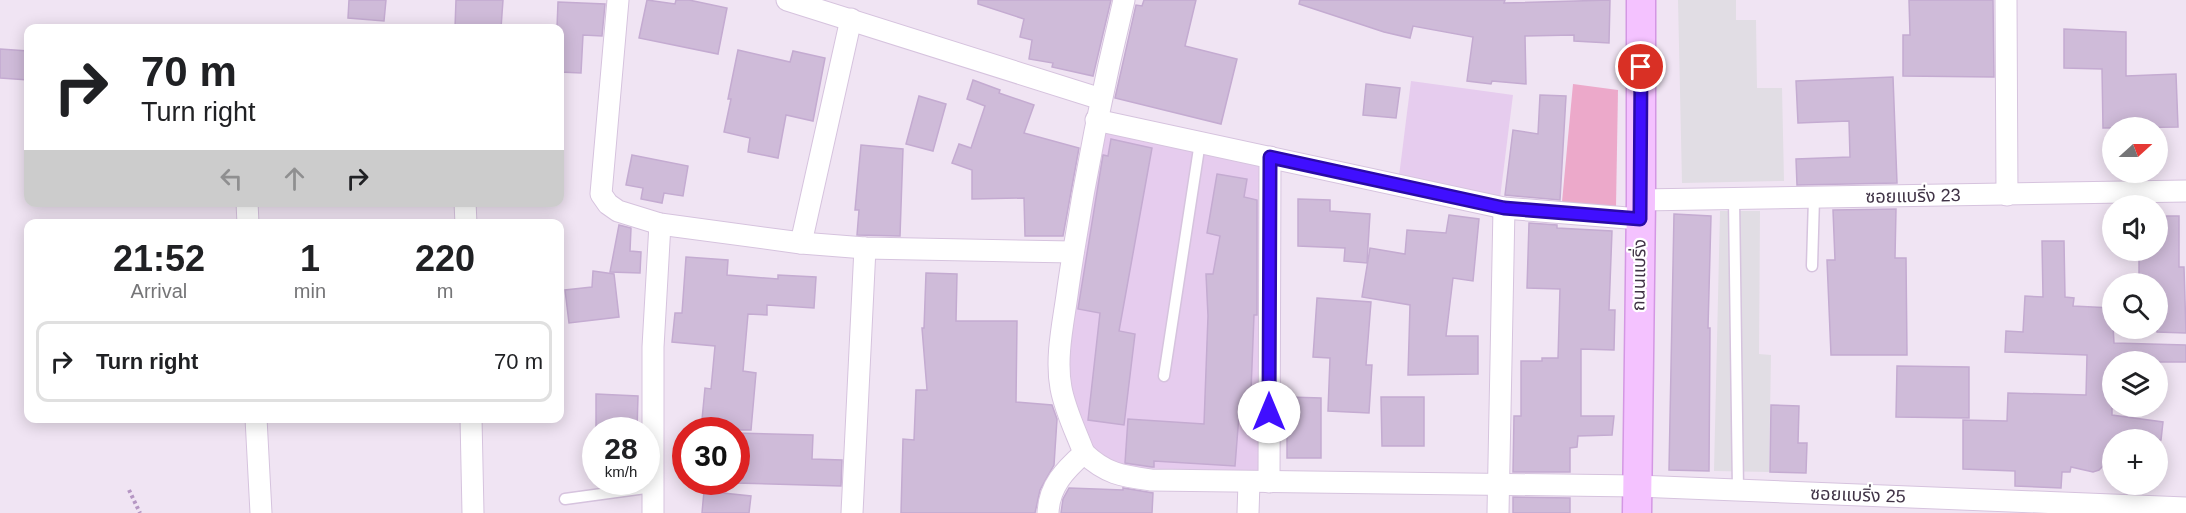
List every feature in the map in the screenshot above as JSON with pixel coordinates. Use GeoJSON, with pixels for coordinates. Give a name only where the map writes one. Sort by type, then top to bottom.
{"type":"FeatureCollection","features":[{"type":"Feature","properties":{"kind":"main road","name":"ถนนแบริ่ง"},"geometry":{"type":"LineString","coordinates":[[1637,500],[1641,0]]}},
{"type":"Feature","properties":{"kind":"street"},"geometry":{"type":"LineString","coordinates":[[618,0],[601,194],[608,204],[618,210],[660,224],[801,243],[865,248],[1073,252]]}},
{"type":"Feature","properties":{"kind":"street"},"geometry":{"type":"LineString","coordinates":[[787,0],[1101,99]]}},
{"type":"Feature","properties":{"kind":"street"},"geometry":{"type":"LineString","coordinates":[[1048,513],[1050,497],[1058,480],[1084,453],[1065,404],[1059,364],[1073,252],[1096,120],[1124,0]]}},
{"type":"Feature","properties":{"kind":"street"},"geometry":{"type":"LineString","coordinates":[[2006,0],[2007,195]]}},
{"type":"Feature","properties":{"kind":"street"},"geometry":{"type":"LineString","coordinates":[[801,243],[851,19]]}},
{"type":"Feature","properties":{"kind":"street","name":"ซอยแบริ่ง 23"},"geometry":{"type":"LineString","coordinates":[[1096,120],[1504,208],[1640,210],[1734,199],[2186,191]]}},
{"type":"Feature","properties":{"kind":"street"},"geometry":{"type":"LineString","coordinates":[[1248,513],[1259,482],[1270,157]]}},
{"type":"Feature","properties":{"kind":"street"},"geometry":{"type":"LineString","coordinates":[[1498,513],[1504,208]]}},
{"type":"Feature","properties":{"kind":"street"},"geometry":{"type":"LineString","coordinates":[[653,417],[653,347],[660,224]]}},
{"type":"Feature","properties":{"kind":"street"},"geometry":{"type":"LineString","coordinates":[[852,513],[865,248]]}},
{"type":"Feature","properties":{"kind":"street"},"geometry":{"type":"LineString","coordinates":[[256,423],[261,513]]}},
{"type":"Feature","properties":{"kind":"street"},"geometry":{"type":"LineString","coordinates":[[471,423],[473,513]]}},
{"type":"Feature","properties":{"kind":"street","name":"ซอยแบริ่ง 25"},"geometry":{"type":"LineString","coordinates":[[1084,453],[1108,472],[1151,480],[1499,483],[1637,500],[1738,490],[2186,508]]}},
{"type":"Feature","properties":{"kind":"street"},"geometry":{"type":"LineString","coordinates":[[653,495],[653,513]]}},
{"type":"Feature","properties":{"kind":"lane"},"geometry":{"type":"LineString","coordinates":[[1164,376],[1200,142]]}},
{"type":"Feature","properties":{"kind":"lane"},"geometry":{"type":"LineString","coordinates":[[1812,267],[1814,198]]}},
{"type":"Feature","properties":{"kind":"lane"},"geometry":{"type":"LineString","coordinates":[[1734,199],[1738,490]]}},
{"type":"Feature","properties":{"kind":"lane"},"geometry":{"type":"LineString","coordinates":[[565,499],[594,495]]}},
{"type":"Feature","properties":{"kind":"path"},"geometry":{"type":"LineString","coordinates":[[129,490],[140,513]]}},
{"type":"Feature","properties":{"kind":"shaded area"},"geometry":{"type":"Polygon","coordinates":[[[1678,0],[1736,0],[1736,20],[1756,20],[1757,88],[1782,88],[1784,181],[1682,183],[1678,0]]]}},
{"type":"Feature","properties":{"kind":"shaded area"},"geometry":{"type":"Polygon","coordinates":[[[1411,81],[1513,95],[1500,198],[1398,184],[1411,81]]]}},
{"type":"Feature","properties":{"kind":"shaded area"},"geometry":{"type":"Polygon","coordinates":[[[1573,84],[1618,90],[1616,207],[1562,202],[1573,84]]]}},
{"type":"Feature","properties":{"kind":"shaded area"},"geometry":{"type":"Polygon","coordinates":[[[1104,130],[1266,165],[1263,475],[1126,467],[1102,458],[1085,436],[1069,388],[1069,346],[1104,130]]]}},
{"type":"Feature","properties":{"kind":"shaded area"},"geometry":{"type":"Polygon","coordinates":[[[1720,211],[1760,211],[1759,354],[1771,355],[1769,472],[1714,471],[1720,211]]]}},
{"type":"Feature","properties":{"kind":"building"},"geometry":{"type":"Polygon","coordinates":[[[349,0],[386,0],[384,21],[348,18],[349,0]]]}},
{"type":"Feature","properties":{"kind":"building"},"geometry":{"type":"Polygon","coordinates":[[[456,0],[503,0],[501,24],[455,24],[456,0]]]}},
{"type":"Feature","properties":{"kind":"building"},"geometry":{"type":"Polygon","coordinates":[[[647,0],[675,4],[676,0],[689,0],[727,8],[718,54],[639,38],[647,0]]]}},
{"type":"Feature","properties":{"kind":"building"},"geometry":{"type":"Polygon","coordinates":[[[978,0],[1111,0],[1093,76],[1052,67],[1053,63],[1029,59],[1032,40],[1020,37],[1024,19],[978,4],[978,0]]]}},
{"type":"Feature","properties":{"kind":"building"},"geometry":{"type":"Polygon","coordinates":[[[1144,0],[1196,0],[1185,46],[1237,59],[1221,124],[1115,98],[1136,5],[1142,6],[1144,0]]]}},
{"type":"Feature","properties":{"kind":"building"},"geometry":{"type":"Polygon","coordinates":[[[1300,0],[1505,0],[1504,3],[1610,0],[1609,43],[1574,41],[1574,35],[1525,36],[1526,84],[1467,81],[1473,37],[1413,26],[1410,38],[1384,32],[1299,4],[1300,0]]]}},
{"type":"Feature","properties":{"kind":"building"},"geometry":{"type":"Polygon","coordinates":[[[1909,0],[1993,0],[1994,77],[1903,76],[1903,35],[1910,35],[1909,0]]]}},
{"type":"Feature","properties":{"kind":"building"},"geometry":{"type":"Polygon","coordinates":[[[558,2],[605,4],[602,36],[583,35],[581,73],[564,72],[564,24],[557,24],[558,2]]]}},
{"type":"Feature","properties":{"kind":"building"},"geometry":{"type":"Polygon","coordinates":[[[2064,29],[2126,32],[2126,76],[2176,74],[2178,127],[2168,127],[2168,117],[2103,117],[2102,69],[2064,68],[2064,29]]]}},
{"type":"Feature","properties":{"kind":"building"},"geometry":{"type":"Polygon","coordinates":[[[0,49],[24,51],[24,80],[0,78],[0,49]]]}},
{"type":"Feature","properties":{"kind":"building"},"geometry":{"type":"Polygon","coordinates":[[[738,50],[790,62],[793,51],[825,58],[813,121],[786,115],[778,158],[748,152],[750,138],[724,132],[738,50]]]}},
{"type":"Feature","properties":{"kind":"building"},"geometry":{"type":"Polygon","coordinates":[[[1893,77],[1897,183],[1797,185],[1796,159],[1850,157],[1849,121],[1798,123],[1796,81],[1893,77]]]}},
{"type":"Feature","properties":{"kind":"building"},"geometry":{"type":"Polygon","coordinates":[[[973,80],[1000,90],[999,93],[1034,105],[1024,133],[1079,148],[1063,236],[1025,236],[1024,198],[972,199],[972,170],[952,163],[959,144],[971,148],[985,106],[967,99],[973,80]]]}},
{"type":"Feature","properties":{"kind":"building"},"geometry":{"type":"Polygon","coordinates":[[[1366,84],[1400,88],[1396,118],[1363,115],[1366,84]]]}},
{"type":"Feature","properties":{"kind":"building"},"geometry":{"type":"Polygon","coordinates":[[[1540,95],[1566,96],[1560,200],[1505,195],[1513,130],[1538,134],[1540,95]]]}},
{"type":"Feature","properties":{"kind":"building"},"geometry":{"type":"Polygon","coordinates":[[[919,96],[946,104],[933,151],[906,144],[919,96]]]}},
{"type":"Feature","properties":{"kind":"building"},"geometry":{"type":"Polygon","coordinates":[[[1111,139],[1152,148],[1119,331],[1135,334],[1124,425],[1088,420],[1100,313],[1078,309],[1103,155],[1108,156],[1111,139]]]}},
{"type":"Feature","properties":{"kind":"building"},"geometry":{"type":"Polygon","coordinates":[[[861,145],[903,149],[900,236],[857,235],[859,210],[855,210],[861,145]]]}},
{"type":"Feature","properties":{"kind":"building"},"geometry":{"type":"Polygon","coordinates":[[[632,155],[688,166],[683,196],[664,193],[662,203],[641,199],[643,188],[626,185],[632,155]]]}},
{"type":"Feature","properties":{"kind":"building"},"geometry":{"type":"Polygon","coordinates":[[[1217,174],[1247,179],[1244,197],[1257,200],[1257,315],[1254,315],[1250,416],[1239,415],[1235,466],[1154,461],[1154,467],[1152,467],[1125,463],[1128,419],[1204,424],[1208,316],[1206,274],[1213,274],[1220,236],[1207,233],[1217,174]]]}},
{"type":"Feature","properties":{"kind":"building"},"geometry":{"type":"Polygon","coordinates":[[[1298,199],[1330,200],[1330,211],[1370,214],[1367,263],[1344,261],[1345,248],[1298,246],[1298,199]]]}},
{"type":"Feature","properties":{"kind":"building"},"geometry":{"type":"Polygon","coordinates":[[[1896,209],[1895,258],[1906,258],[1907,355],[1831,355],[1827,260],[1835,260],[1833,210],[1896,209]]]}},
{"type":"Feature","properties":{"kind":"building"},"geometry":{"type":"Polygon","coordinates":[[[1674,214],[1711,216],[1708,328],[1710,328],[1709,471],[1669,470],[1674,214]]]}},
{"type":"Feature","properties":{"kind":"building"},"geometry":{"type":"Polygon","coordinates":[[[1449,215],[1479,219],[1473,281],[1453,278],[1446,336],[1478,336],[1478,374],[1408,375],[1410,305],[1362,297],[1370,248],[1405,254],[1407,230],[1446,233],[1449,215]]]}},
{"type":"Feature","properties":{"kind":"building"},"geometry":{"type":"Polygon","coordinates":[[[2168,216],[2179,216],[2179,267],[2184,267],[2186,333],[2168,332],[2168,273],[2139,273],[2139,261],[2168,261],[2168,216]]]}},
{"type":"Feature","properties":{"kind":"building"},"geometry":{"type":"Polygon","coordinates":[[[1529,223],[1557,225],[1557,228],[1612,231],[1609,310],[1615,310],[1614,350],[1581,349],[1581,416],[1614,416],[1612,435],[1578,436],[1577,447],[1570,448],[1570,472],[1513,472],[1514,416],[1521,416],[1521,361],[1558,358],[1560,289],[1527,288],[1529,223]]]}},
{"type":"Feature","properties":{"kind":"building"},"geometry":{"type":"Polygon","coordinates":[[[619,225],[631,228],[630,251],[641,252],[640,273],[610,272],[619,225]]]}},
{"type":"Feature","properties":{"kind":"building"},"geometry":{"type":"Polygon","coordinates":[[[2042,241],[2064,241],[2065,297],[2074,298],[2073,306],[2102,307],[2102,339],[2114,339],[2114,343],[2186,345],[2186,362],[2168,362],[2168,351],[2102,351],[2102,417],[2127,417],[2163,422],[2162,429],[2102,429],[2102,467],[2093,472],[2071,467],[2070,472],[2062,472],[2061,488],[2015,486],[2015,471],[1963,469],[1963,420],[2007,421],[2008,393],[2086,395],[2087,355],[2005,352],[2006,331],[2023,332],[2025,296],[2043,297],[2042,241]]]}},
{"type":"Feature","properties":{"kind":"building"},"geometry":{"type":"Polygon","coordinates":[[[686,257],[728,260],[727,275],[778,279],[778,275],[816,277],[814,308],[767,305],[767,315],[748,314],[743,371],[756,373],[751,430],[750,417],[702,417],[705,388],[711,389],[715,346],[672,342],[675,313],[682,313],[686,257]]]}},
{"type":"Feature","properties":{"kind":"building"},"geometry":{"type":"Polygon","coordinates":[[[593,271],[614,274],[619,317],[569,323],[565,290],[592,287],[593,271]]]}},
{"type":"Feature","properties":{"kind":"building"},"geometry":{"type":"Polygon","coordinates":[[[926,273],[957,274],[956,321],[1017,321],[1016,402],[1052,405],[1057,419],[1054,465],[1040,490],[1035,513],[901,513],[903,439],[914,440],[916,390],[927,390],[922,328],[924,328],[926,273]]]}},
{"type":"Feature","properties":{"kind":"building"},"geometry":{"type":"Polygon","coordinates":[[[1317,298],[1371,302],[1366,365],[1372,365],[1369,413],[1328,411],[1330,358],[1313,357],[1317,298]]]}},
{"type":"Feature","properties":{"kind":"building"},"geometry":{"type":"Polygon","coordinates":[[[1897,366],[1969,367],[1969,418],[1896,417],[1897,366]]]}},
{"type":"Feature","properties":{"kind":"building"},"geometry":{"type":"Polygon","coordinates":[[[596,394],[638,396],[637,417],[596,417],[596,394]]]}},
{"type":"Feature","properties":{"kind":"building"},"geometry":{"type":"Polygon","coordinates":[[[1289,397],[1321,398],[1321,458],[1287,458],[1289,397]]]}},
{"type":"Feature","properties":{"kind":"building"},"geometry":{"type":"Polygon","coordinates":[[[1381,397],[1424,397],[1424,446],[1382,446],[1381,397]]]}},
{"type":"Feature","properties":{"kind":"building"},"geometry":{"type":"Polygon","coordinates":[[[1771,405],[1799,406],[1798,443],[1807,443],[1806,473],[1770,472],[1771,405]]]}},
{"type":"Feature","properties":{"kind":"building"},"geometry":{"type":"Polygon","coordinates":[[[750,433],[813,435],[812,459],[842,460],[841,486],[750,483],[750,433]]]}},
{"type":"Feature","properties":{"kind":"building"},"geometry":{"type":"Polygon","coordinates":[[[1069,488],[1123,490],[1123,488],[1153,493],[1152,513],[1061,513],[1063,499],[1069,488]]]}},
{"type":"Feature","properties":{"kind":"building"},"geometry":{"type":"Polygon","coordinates":[[[704,495],[751,496],[749,513],[702,513],[704,495]]]}},
{"type":"Feature","properties":{"kind":"building"},"geometry":{"type":"Polygon","coordinates":[[[1513,497],[1570,498],[1570,513],[1513,513],[1513,497]]]}},
{"type":"Feature","properties":{"kind":"route"},"geometry":{"type":"LineString","coordinates":[[1269,412],[1270,157],[1504,208],[1555,214],[1640,219],[1641,67]]}}]}
